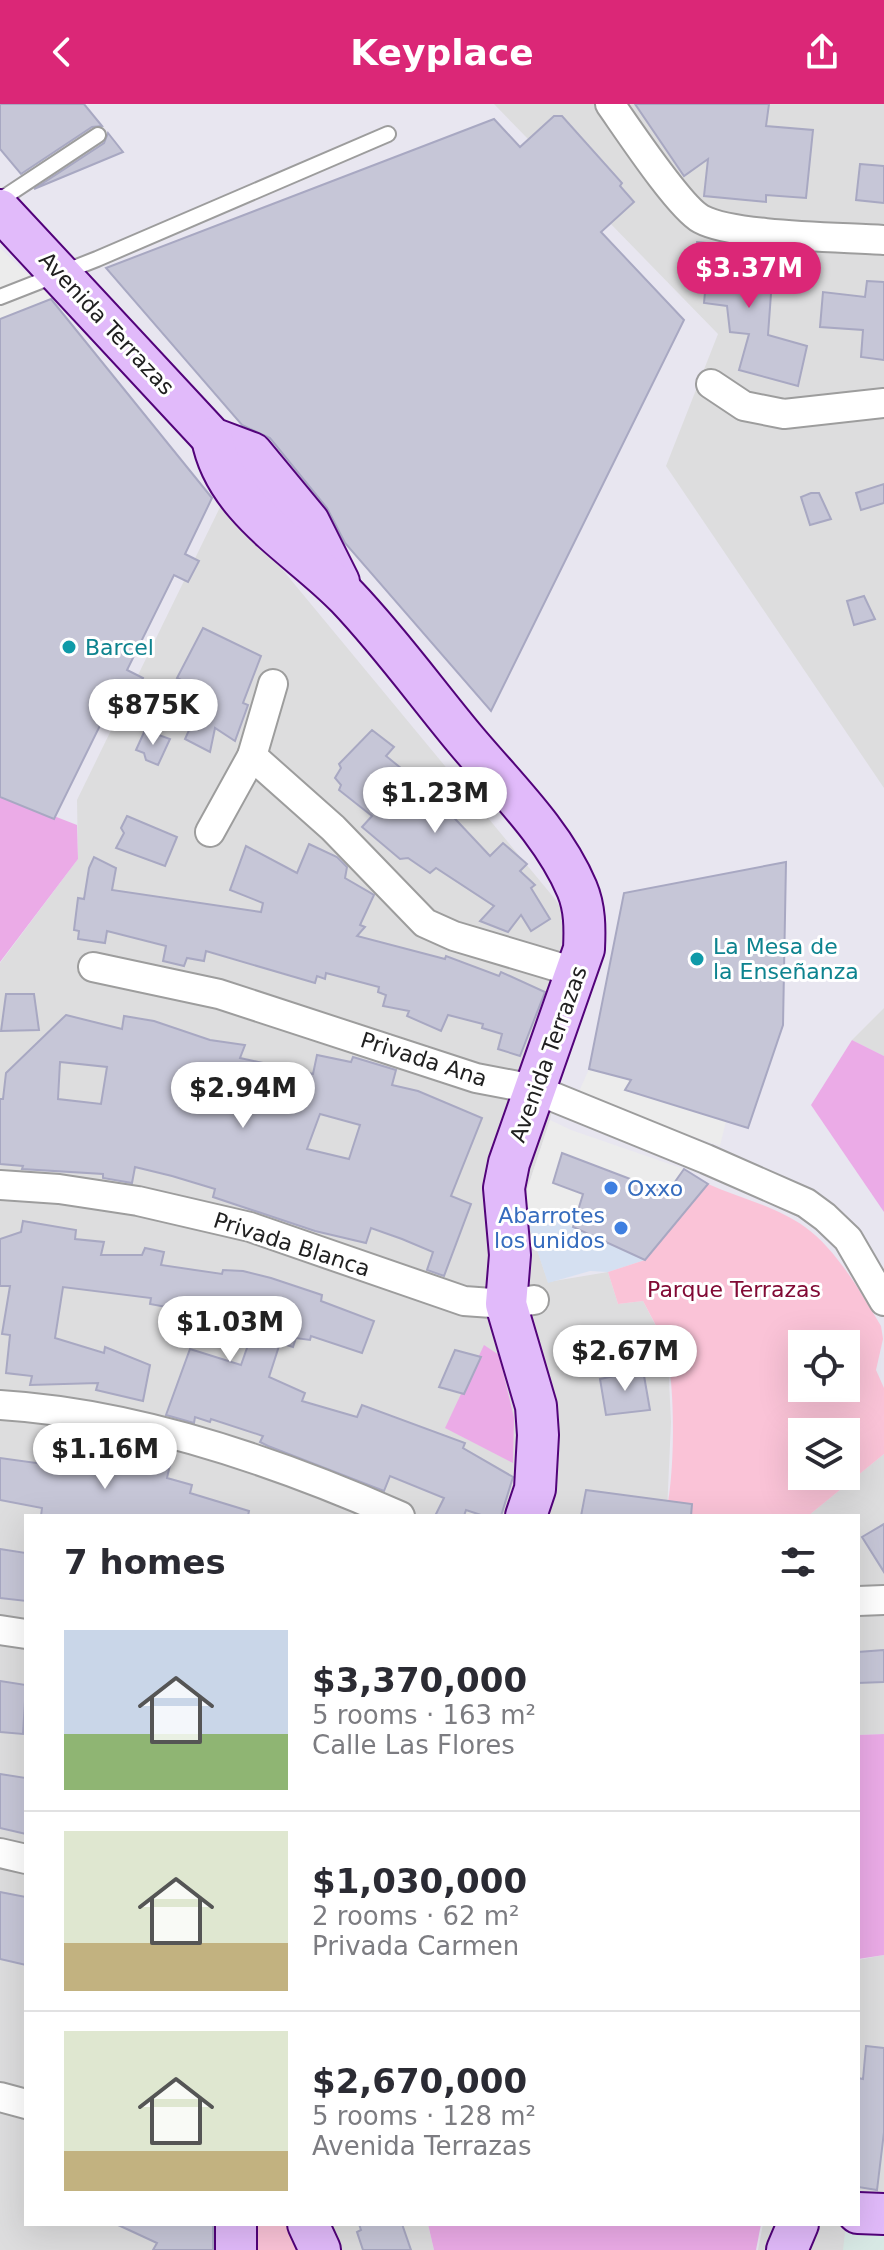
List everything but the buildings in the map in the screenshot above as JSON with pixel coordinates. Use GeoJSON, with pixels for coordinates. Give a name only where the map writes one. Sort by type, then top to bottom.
{"type":"FeatureCollection","features":[{"type":"Feature","properties":{"kind":"street"},"geometry":{"type":"LineString","coordinates":[[610,104],[652,165],[700,219],[744,230],[884,240]]}},
{"type":"Feature","properties":{"kind":"street","name":"Avenida Terrazas"},"geometry":{"type":"LineString","coordinates":[[0,210],[212,438],[252,453],[309,522],[346,596],[560,857],[578,890],[585,919],[584,949],[509,1163],[504,1188],[510,1255],[536,1406],[539,1463],[526,1514]]}},
{"type":"Feature","properties":{"kind":"street"},"geometry":{"type":"LineString","coordinates":[[711,384],[744,406],[784,414],[884,403]]}},
{"type":"Feature","properties":{"kind":"street"},"geometry":{"type":"LineString","coordinates":[[210,832],[252,756],[273,684]]}},
{"type":"Feature","properties":{"kind":"street"},"geometry":{"type":"LineString","coordinates":[[252,756],[333,828],[425,923],[454,936],[578,973]]}},
{"type":"Feature","properties":{"kind":"street","name":"Privada Ana"},"geometry":{"type":"LineString","coordinates":[[93,967],[219,994],[476,1078],[534,1089],[806,1203],[848,1239],[884,1301]]}},
{"type":"Feature","properties":{"kind":"street","name":"Privada Blanca"},"geometry":{"type":"LineString","coordinates":[[0,1185],[59,1189],[138,1201],[250,1227],[464,1301],[520,1302]]}},
{"type":"Feature","properties":{"kind":"street","name":"Avenida Terrazas"},"geometry":{"type":"LineString","coordinates":[[520,1302],[552,1364],[563,1425],[562,1473],[552,1514]]}},
{"type":"Feature","properties":{"kind":"street"},"geometry":{"type":"LineString","coordinates":[[0,1405],[71,1414],[215,1447],[308,1479],[395,1514]]}},
{"type":"Feature","properties":{"kind":"street"},"geometry":{"type":"LineString","coordinates":[[860,1601],[884,1600]]}},
{"type":"Feature","properties":{"kind":"street"},"geometry":{"type":"LineString","coordinates":[[0,1630],[24,1634]]}},
{"type":"Feature","properties":{"kind":"street"},"geometry":{"type":"LineString","coordinates":[[0,1853],[24,1859]]}},
{"type":"Feature","properties":{"kind":"street"},"geometry":{"type":"LineString","coordinates":[[0,2097],[24,2103]]}},
{"type":"Feature","properties":{"kind":"street"},"geometry":{"type":"LineString","coordinates":[[860,2213],[884,2214]]}},
{"type":"Feature","properties":{"kind":"street"},"geometry":{"type":"LineString","coordinates":[[236,2226],[236,2250]]}},
{"type":"Feature","properties":{"kind":"street"},"geometry":{"type":"LineString","coordinates":[[309,2226],[320,2250]]}},
{"type":"Feature","properties":{"kind":"street"},"geometry":{"type":"LineString","coordinates":[[787,2250],[797,2226]]}},
{"type":"Feature","properties":{"kind":"lane"},"geometry":{"type":"LineString","coordinates":[[0,297],[388,134]]}},
{"type":"Feature","properties":{"kind":"lane"},"geometry":{"type":"LineString","coordinates":[[0,200],[98,135]]}},
{"type":"Feature","properties":{"kind":"shaded area"},"geometry":{"type":"Polygon","coordinates":[[[494,104],[884,104],[884,788],[666,466],[718,334],[494,104]]]}},
{"type":"Feature","properties":{"kind":"shaded area"},"geometry":{"type":"Polygon","coordinates":[[[0,248],[52,298],[0,319],[0,248]]]}},
{"type":"Feature","properties":{"kind":"shaded area"},"geometry":{"type":"Polygon","coordinates":[[[224,499],[555,899],[583,941],[550,1120],[522,1205],[548,1282],[608,1272],[618,1304],[643,1301],[659,1332],[668,1360],[671,1422],[666,1514],[24,1514],[24,2226],[428,2226],[434,2250],[0,2250],[0,963],[78,859],[77,800],[224,499]]]}},
{"type":"Feature","properties":{"kind":"shaded area"},"geometry":{"type":"Polygon","coordinates":[[[0,795],[77,825],[78,859],[0,962],[0,795]]]}},
{"type":"Feature","properties":{"kind":"shaded area"},"geometry":{"type":"Polygon","coordinates":[[[884,1008],[884,1056],[852,1040],[884,1008]]]}},
{"type":"Feature","properties":{"kind":"shaded area"},"geometry":{"type":"Polygon","coordinates":[[[852,1040],[884,1056],[884,1212],[811,1105],[852,1040]]]}},
{"type":"Feature","properties":{"kind":"shaded area"},"geometry":{"type":"Polygon","coordinates":[[[589,1069],[631,1080],[626,1090],[726,1121],[720,1146],[577,1096],[589,1069]]]}},
{"type":"Feature","properties":{"kind":"shaded area"},"geometry":{"type":"Polygon","coordinates":[[[550,1120],[684,1169],[667,1193],[562,1153],[553,1183],[583,1194],[573,1227],[522,1205],[550,1120]]]}},
{"type":"Feature","properties":{"kind":"shaded area"},"geometry":{"type":"Polygon","coordinates":[[[522,1205],[645,1260],[608,1272],[590,1271],[548,1283],[522,1205]]]}},
{"type":"Feature","properties":{"kind":"shaded area"},"geometry":{"type":"Polygon","coordinates":[[[484,1345],[499,1355],[514,1418],[513,1463],[445,1428],[484,1345]]]}},
{"type":"Feature","properties":{"kind":"shaded area"},"geometry":{"type":"Polygon","coordinates":[[[884,1454],[884,1734],[860,1735],[860,1514],[810,1514],[840,1490],[860,1490],[860,1474],[884,1454]]]}},
{"type":"Feature","properties":{"kind":"shaded area"},"geometry":{"type":"Polygon","coordinates":[[[884,1734],[884,1955],[860,1959],[860,1735],[884,1734]]]}},
{"type":"Feature","properties":{"kind":"shaded area"},"geometry":{"type":"Polygon","coordinates":[[[884,1955],[884,2229],[848,2250],[758,2250],[763,2226],[860,2226],[860,1960],[884,1955]]]}},
{"type":"Feature","properties":{"kind":"shaded area"},"geometry":{"type":"Polygon","coordinates":[[[428,2226],[761,2226],[756,2250],[434,2250],[428,2226]]]}},
{"type":"Feature","properties":{"kind":"shaded area"},"geometry":{"type":"Polygon","coordinates":[[[846,2226],[884,2227],[884,2250],[843,2250],[846,2226]]]}},
{"type":"Feature","properties":{"kind":"green space","name":"Parque Terrazas"},"geometry":{"type":"Polygon","coordinates":[[[708,1184],[794,1220],[817,1237],[838,1260],[881,1326],[883,1339],[876,1370],[884,1388],[884,1454],[860,1474],[860,1418],[788,1418],[788,1490],[840,1490],[810,1514],[665,1514],[673,1438],[668,1359],[661,1336],[643,1301],[618,1304],[608,1272],[645,1260],[708,1184]]]}},
{"type":"Feature","properties":{"kind":"green space"},"geometry":{"type":"Polygon","coordinates":[[[256,2226],[291,2226],[299,2250],[254,2250],[256,2226]]]}},
{"type":"Feature","properties":{"kind":"place","name":"Barcel"},"geometry":{"type":"Point","coordinates":[69,647]}},
{"type":"Feature","properties":{"kind":"place","name":"La Mesa de la Enseñanza"},"geometry":{"type":"Point","coordinates":[697,959]}},
{"type":"Feature","properties":{"kind":"place","name":"Oxxo"},"geometry":{"type":"Point","coordinates":[611,1188]}},
{"type":"Feature","properties":{"kind":"place","name":"Abarrotes los unidos"},"geometry":{"type":"Point","coordinates":[621,1228]}}]}
